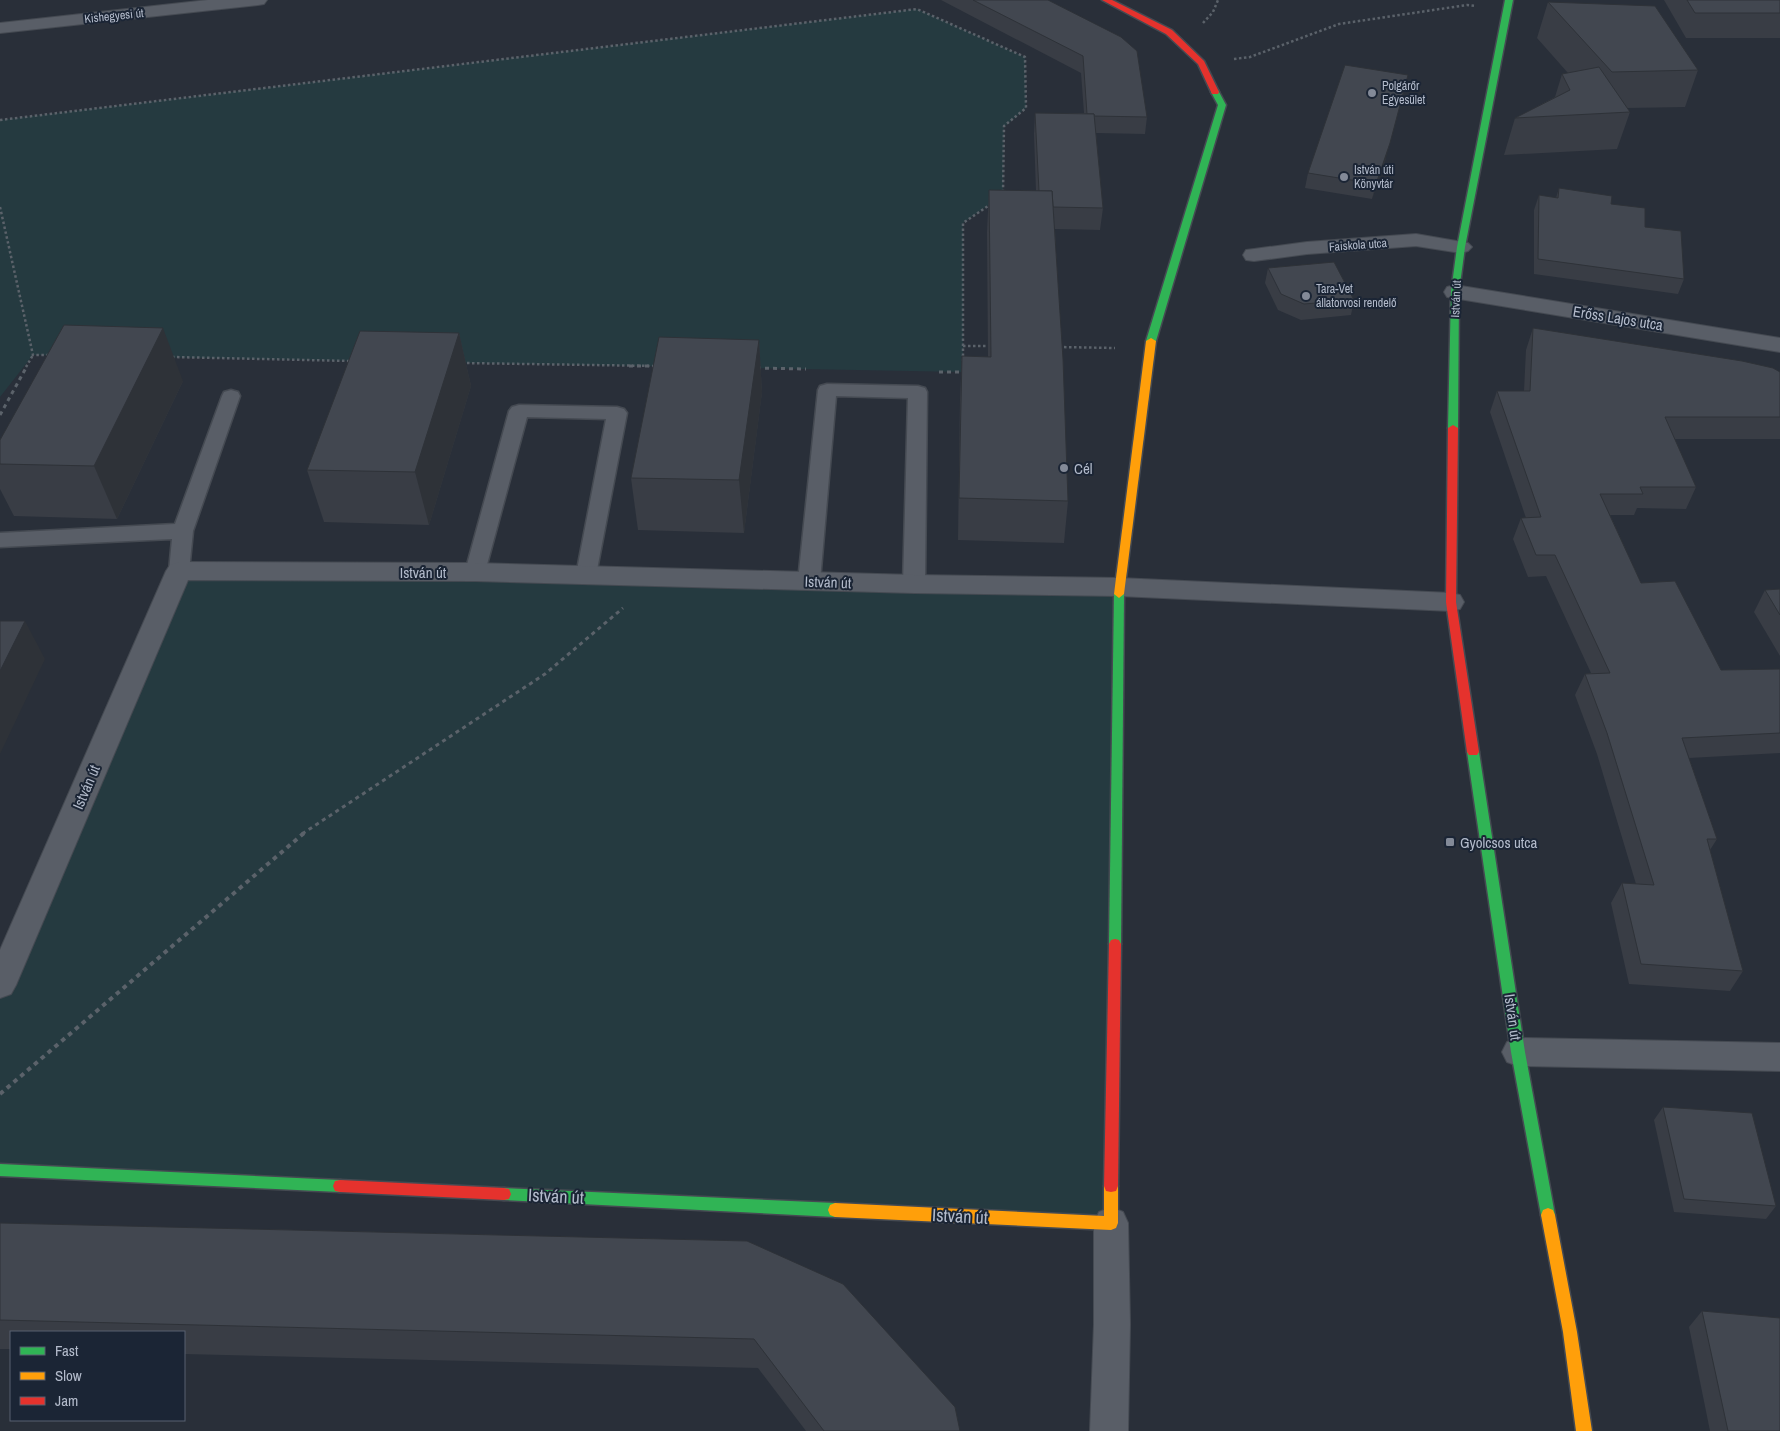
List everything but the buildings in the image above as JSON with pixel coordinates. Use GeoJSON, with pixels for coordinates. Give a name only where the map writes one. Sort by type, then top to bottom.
{"type":"FeatureCollection","features":[{"type":"Feature","properties":{"kind":"street","name":"Kishegyesi út"},"geometry":{"type":"LineString","coordinates":[[0,28],[258,0]]}},
{"type":"Feature","properties":{"kind":"street"},"geometry":{"type":"LineString","coordinates":[[1106,0],[1170,32],[1202,63],[1222,105],[1148,350],[1119,587],[1111,1223],[1112,1324],[1109,1431]]}},
{"type":"Feature","properties":{"kind":"street","name":"István út"},"geometry":{"type":"LineString","coordinates":[[1507,4],[1461,247],[1455,292],[1451,602],[1518,1052],[1570,1332],[1584,1431]]}},
{"type":"Feature","properties":{"kind":"street","name":"Faiskola utca"},"geometry":{"type":"LineString","coordinates":[[1254,255],[1307,248],[1416,240],[1461,247]]}},
{"type":"Feature","properties":{"kind":"street","name":"Erőss Lajos utca"},"geometry":{"type":"LineString","coordinates":[[1455,292],[1780,345]]}},
{"type":"Feature","properties":{"kind":"street","name":"István út"},"geometry":{"type":"LineString","coordinates":[[0,985],[180,571],[475,572],[914,584],[1119,587],[1451,602]]}},
{"type":"Feature","properties":{"kind":"street"},"geometry":{"type":"LineString","coordinates":[[1518,1052],[1780,1056]]}},
{"type":"Feature","properties":{"kind":"street","name":"István út"},"geometry":{"type":"LineString","coordinates":[[0,1170],[1111,1223]]}},
{"type":"Feature","properties":{"kind":"lane"},"geometry":{"type":"LineString","coordinates":[[809,581],[827,390],[918,392],[914,584]]}},
{"type":"Feature","properties":{"kind":"lane"},"geometry":{"type":"LineString","coordinates":[[180,571],[183,531],[231,396]]}},
{"type":"Feature","properties":{"kind":"lane"},"geometry":{"type":"LineString","coordinates":[[475,572],[519,411],[617,413],[586,575]]}},
{"type":"Feature","properties":{"kind":"lane"},"geometry":{"type":"LineString","coordinates":[[0,540],[183,531]]}},
{"type":"Feature","properties":{"kind":"path"},"geometry":{"type":"LineString","coordinates":[[1202,63],[1250,57],[1339,24],[1467,5],[1507,4]]}},
{"type":"Feature","properties":{"kind":"path"},"geometry":{"type":"LineString","coordinates":[[0,120],[917,9],[1025,56],[1026,108],[1004,126],[1003,195]]}},
{"type":"Feature","properties":{"kind":"path"},"geometry":{"type":"LineString","coordinates":[[933,372],[963,372],[963,223],[995,201]]}},
{"type":"Feature","properties":{"kind":"path"},"geometry":{"type":"LineString","coordinates":[[0,207],[33,355],[0,416]]}},
{"type":"Feature","properties":{"kind":"path"},"geometry":{"type":"LineString","coordinates":[[963,346],[992,346]]}},
{"type":"Feature","properties":{"kind":"path"},"geometry":{"type":"LineString","coordinates":[[1055,347],[1148,350]]}},
{"type":"Feature","properties":{"kind":"path"},"geometry":{"type":"LineString","coordinates":[[33,355],[53,355]]}},
{"type":"Feature","properties":{"kind":"path"},"geometry":{"type":"LineString","coordinates":[[163,357],[353,361]]}},
{"type":"Feature","properties":{"kind":"path"},"geometry":{"type":"LineString","coordinates":[[453,362],[663,366]]}},
{"type":"Feature","properties":{"kind":"path"},"geometry":{"type":"LineString","coordinates":[[753,368],[813,369]]}},
{"type":"Feature","properties":{"kind":"path"},"geometry":{"type":"LineString","coordinates":[[0,1094],[311,827],[545,674],[661,577]]}},
{"type":"Feature","properties":{"kind":"green space"},"geometry":{"type":"Polygon","coordinates":[[[917,9],[1025,57],[1026,108],[1004,127],[1003,195],[963,223],[963,372],[33,355],[0,397],[0,120],[917,9]]]}},
{"type":"Feature","properties":{"kind":"green space"},"geometry":{"type":"Polygon","coordinates":[[[179,571],[1119,587],[1111,1223],[0,1170],[0,978],[179,571]]]}},
{"type":"Feature","properties":{"kind":"traffic: fast"},"geometry":{"type":"LineString","coordinates":[[1453,428],[1455,292],[1461,247],[1509,0]]}},
{"type":"Feature","properties":{"kind":"traffic: fast"},"geometry":{"type":"LineString","coordinates":[[1151,341],[1222,105],[1215,92]]}},
{"type":"Feature","properties":{"kind":"traffic: fast"},"geometry":{"type":"LineString","coordinates":[[1115,944],[1119,594]]}},
{"type":"Feature","properties":{"kind":"traffic: fast"},"geometry":{"type":"LineString","coordinates":[[1473,752],[1518,1052],[1548,1215]]}},
{"type":"Feature","properties":{"kind":"traffic: fast"},"geometry":{"type":"LineString","coordinates":[[0,1170],[340,1186]]}},
{"type":"Feature","properties":{"kind":"traffic: fast"},"geometry":{"type":"LineString","coordinates":[[504,1194],[835,1210]]}},
{"type":"Feature","properties":{"kind":"traffic: slow"},"geometry":{"type":"LineString","coordinates":[[1119,594],[1151,341]]}},
{"type":"Feature","properties":{"kind":"traffic: slow"},"geometry":{"type":"LineString","coordinates":[[835,1210],[1111,1223],[1111,1186]]}},
{"type":"Feature","properties":{"kind":"traffic: slow"},"geometry":{"type":"LineString","coordinates":[[1548,1215],[1570,1332],[1584,1431]]}},
{"type":"Feature","properties":{"kind":"traffic: jam"},"geometry":{"type":"LineString","coordinates":[[1106,0],[1169,32],[1201,63],[1215,92]]}},
{"type":"Feature","properties":{"kind":"traffic: jam"},"geometry":{"type":"LineString","coordinates":[[1453,428],[1451,602],[1473,752]]}},
{"type":"Feature","properties":{"kind":"traffic: jam"},"geometry":{"type":"LineString","coordinates":[[1111,1186],[1115,944]]}},
{"type":"Feature","properties":{"kind":"traffic: jam"},"geometry":{"type":"LineString","coordinates":[[340,1186],[504,1194]]}},
{"type":"Feature","properties":{"kind":"place","name":"Polgárőr Egyesület"},"geometry":{"type":"Point","coordinates":[1372,93]}},
{"type":"Feature","properties":{"kind":"place","name":"István úti Könyvtár"},"geometry":{"type":"Point","coordinates":[1344,177]}},
{"type":"Feature","properties":{"kind":"place","name":"Tara-Vet állatorvosi rendelő"},"geometry":{"type":"Point","coordinates":[1306,296]}},
{"type":"Feature","properties":{"kind":"place","name":"Cél"},"geometry":{"type":"Point","coordinates":[1064,468]}},
{"type":"Feature","properties":{"kind":"place","name":"Gyolcsos utca"},"geometry":{"type":"Point","coordinates":[1450,842]}}]}
